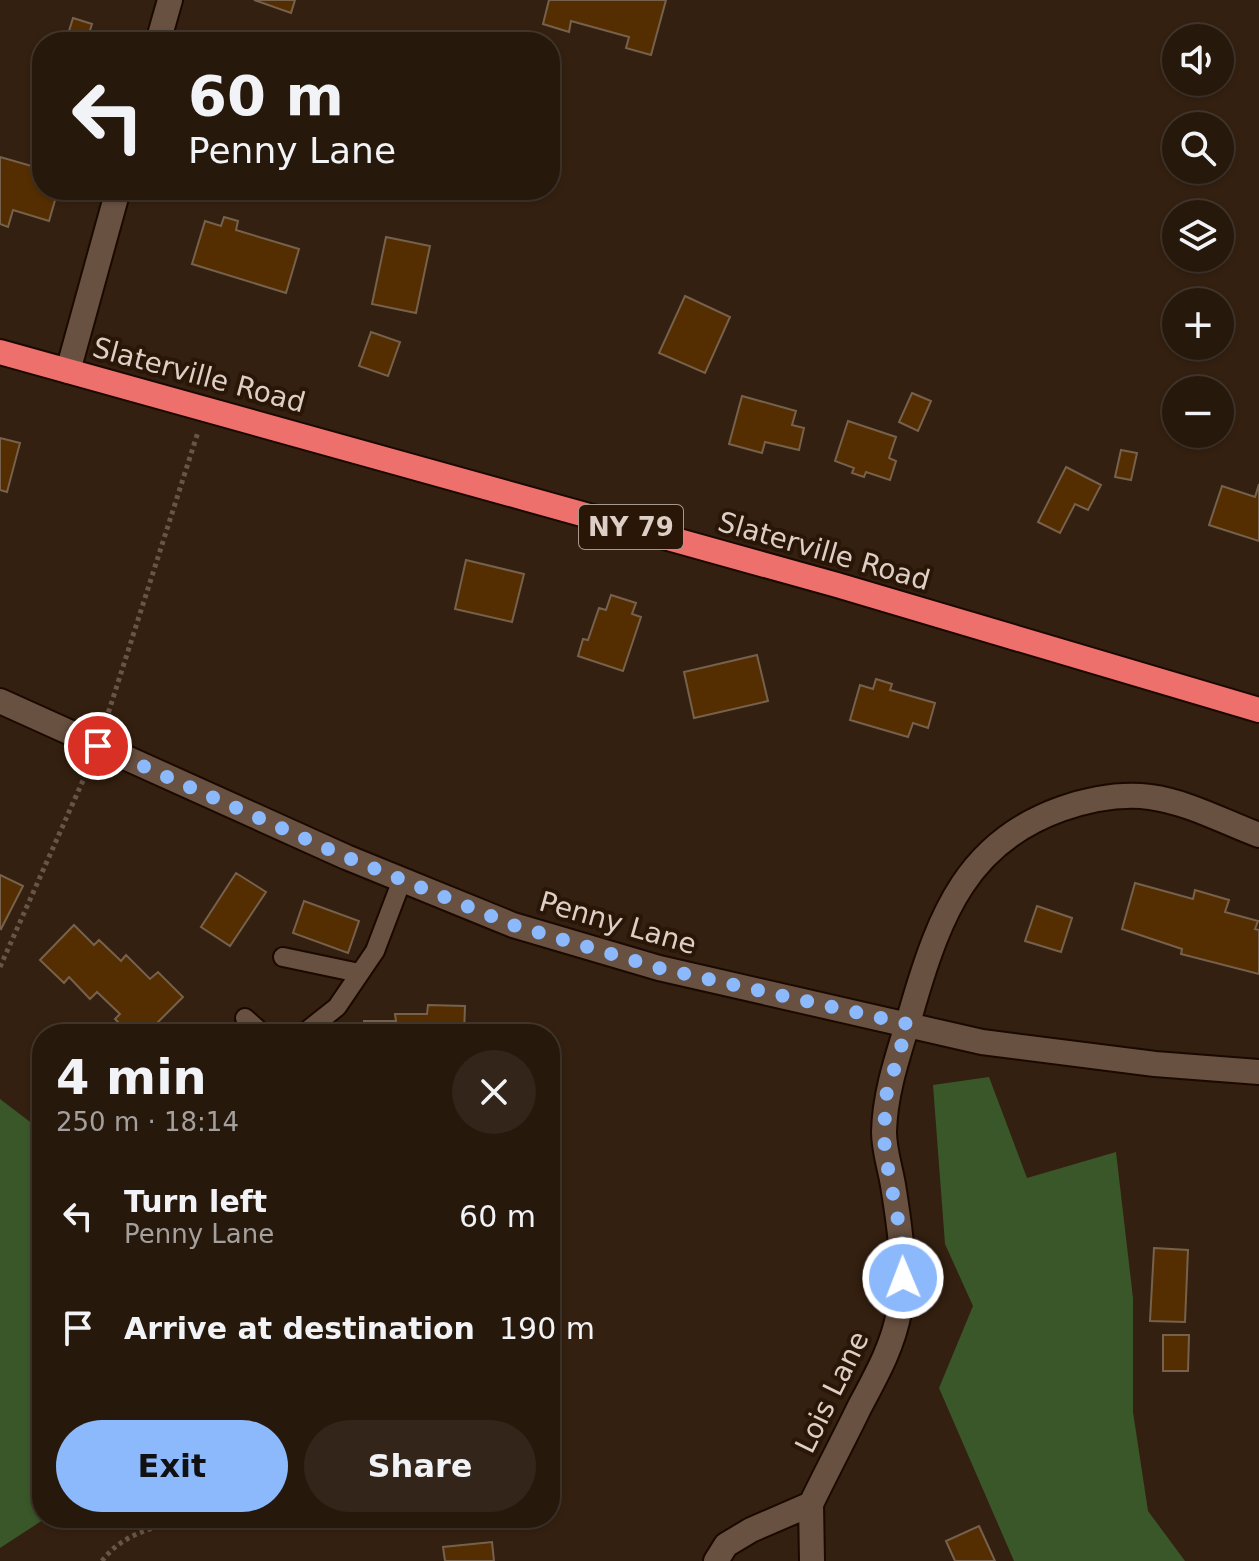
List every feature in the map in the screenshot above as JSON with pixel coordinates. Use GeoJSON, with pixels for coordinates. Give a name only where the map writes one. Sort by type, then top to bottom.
{"type":"FeatureCollection","features":[{"type":"Feature","properties":{"kind":"highway","name":"Slaterville Road"},"geometry":{"type":"LineString","coordinates":[[0,352],[837,585],[1259,710]]}},
{"type":"Feature","properties":{"kind":"street"},"geometry":{"type":"LineString","coordinates":[[161,32],[170,0]]}},
{"type":"Feature","properties":{"kind":"street"},"geometry":{"type":"LineString","coordinates":[[68,371],[115,200]]}},
{"type":"Feature","properties":{"kind":"street","name":"Penny Lane"},"geometry":{"type":"LineString","coordinates":[[0,701],[402,880],[513,925],[659,968],[982,1042],[1075,1055],[1259,1072]]}},
{"type":"Feature","properties":{"kind":"street","name":"Lois Lane"},"geometry":{"type":"LineString","coordinates":[[812,1561],[811,1504],[890,1348],[899,1313],[903,1278],[902,1241],[885,1153],[886,1096],[921,980],[947,910],[981,859],[1012,831],[1089,800],[1150,797],[1185,806],[1259,835]]}},
{"type":"Feature","properties":{"kind":"street"},"geometry":{"type":"LineString","coordinates":[[716,1561],[726,1545],[751,1530],[811,1504]]}},
{"type":"Feature","properties":{"kind":"lane"},"geometry":{"type":"LineString","coordinates":[[316,1024],[337,1007],[375,951],[402,880]]}},
{"type":"Feature","properties":{"kind":"lane"},"geometry":{"type":"LineString","coordinates":[[283,957],[359,973]]}},
{"type":"Feature","properties":{"kind":"lane"},"geometry":{"type":"LineString","coordinates":[[245,1018],[252,1024]]}},
{"type":"Feature","properties":{"kind":"path"},"geometry":{"type":"LineString","coordinates":[[0,967],[98,746],[206,407]]}},
{"type":"Feature","properties":{"kind":"path"},"geometry":{"type":"LineString","coordinates":[[102,1561],[110,1550],[138,1534],[158,1528]]}},
{"type":"Feature","properties":{"kind":"green space"},"geometry":{"type":"Polygon","coordinates":[[[989,1077],[1027,1178],[1116,1152],[1133,1298],[1133,1412],[1148,1511],[1185,1561],[1014,1561],[939,1388],[973,1306],[945,1244],[933,1085],[989,1077]]]}},
{"type":"Feature","properties":{"kind":"green space"},"geometry":{"type":"Polygon","coordinates":[[[0,1099],[32,1123],[32,1527],[0,1548],[0,1099]]]}},
{"type":"Feature","properties":{"kind":"building"},"geometry":{"type":"Polygon","coordinates":[[[254,0],[295,0],[291,13],[254,0]]]}},
{"type":"Feature","properties":{"kind":"building"},"geometry":{"type":"Polygon","coordinates":[[[549,0],[666,0],[651,55],[626,48],[629,37],[571,21],[569,32],[543,24],[549,0]]]}},
{"type":"Feature","properties":{"kind":"building"},"geometry":{"type":"Polygon","coordinates":[[[73,18],[92,24],[90,32],[69,32],[73,18]]]}},
{"type":"Feature","properties":{"kind":"building"},"geometry":{"type":"Polygon","coordinates":[[[0,157],[32,166],[32,200],[55,200],[49,221],[13,210],[8,227],[0,224],[0,157]]]}},
{"type":"Feature","properties":{"kind":"building"},"geometry":{"type":"Polygon","coordinates":[[[224,217],[238,221],[236,230],[299,249],[286,293],[192,264],[205,221],[221,226],[224,217]]]}},
{"type":"Feature","properties":{"kind":"building"},"geometry":{"type":"Polygon","coordinates":[[[386,237],[430,246],[416,313],[372,304],[386,237]]]}},
{"type":"Feature","properties":{"kind":"building"},"geometry":{"type":"Polygon","coordinates":[[[685,296],[730,317],[705,373],[659,353],[685,296]]]}},
{"type":"Feature","properties":{"kind":"building"},"geometry":{"type":"Polygon","coordinates":[[[371,332],[400,342],[388,376],[359,366],[371,332]]]}},
{"type":"Feature","properties":{"kind":"building"},"geometry":{"type":"Polygon","coordinates":[[[912,393],[931,401],[918,431],[899,422],[912,393]]]}},
{"type":"Feature","properties":{"kind":"building"},"geometry":{"type":"Polygon","coordinates":[[[742,396],[796,411],[792,425],[804,428],[799,450],[765,442],[762,453],[729,444],[742,396]]]}},
{"type":"Feature","properties":{"kind":"building"},"geometry":{"type":"Polygon","coordinates":[[[848,421],[896,437],[889,458],[896,461],[890,480],[866,472],[864,477],[852,473],[854,468],[835,461],[848,421]]]}},
{"type":"Feature","properties":{"kind":"building"},"geometry":{"type":"Polygon","coordinates":[[[0,438],[20,443],[7,492],[0,490],[0,438]]]}},
{"type":"Feature","properties":{"kind":"building"},"geometry":{"type":"Polygon","coordinates":[[[1121,450],[1137,453],[1131,480],[1115,477],[1121,450]]]}},
{"type":"Feature","properties":{"kind":"building"},"geometry":{"type":"Polygon","coordinates":[[[1066,467],[1101,485],[1088,510],[1075,504],[1060,533],[1038,522],[1066,467]]]}},
{"type":"Feature","properties":{"kind":"building"},"geometry":{"type":"Polygon","coordinates":[[[1259,484],[1259,541],[1209,525],[1222,486],[1255,497],[1259,484]]]}},
{"type":"Feature","properties":{"kind":"building"},"geometry":{"type":"Polygon","coordinates":[[[466,560],[524,574],[512,622],[455,609],[466,560]]]}},
{"type":"Feature","properties":{"kind":"building"},"geometry":{"type":"Polygon","coordinates":[[[611,595],[636,603],[632,614],[641,617],[623,671],[578,656],[583,639],[588,640],[599,608],[606,610],[611,595]]]}},
{"type":"Feature","properties":{"kind":"building"},"geometry":{"type":"Polygon","coordinates":[[[757,655],[768,701],[694,718],[684,672],[757,655]]]}},
{"type":"Feature","properties":{"kind":"building"},"geometry":{"type":"Polygon","coordinates":[[[876,679],[892,684],[890,690],[935,703],[928,728],[913,723],[908,737],[850,720],[860,685],[873,689],[876,679]]]}},
{"type":"Feature","properties":{"kind":"building"},"geometry":{"type":"Polygon","coordinates":[[[236,873],[266,892],[230,946],[201,927],[236,873]]]}},
{"type":"Feature","properties":{"kind":"building"},"geometry":{"type":"Polygon","coordinates":[[[0,875],[23,886],[1,929],[0,928],[0,875]]]}},
{"type":"Feature","properties":{"kind":"building"},"geometry":{"type":"Polygon","coordinates":[[[1135,883],[1193,899],[1195,890],[1229,900],[1225,912],[1258,921],[1255,929],[1259,930],[1259,974],[1181,954],[1182,949],[1122,929],[1135,883]]]}},
{"type":"Feature","properties":{"kind":"building"},"geometry":{"type":"Polygon","coordinates":[[[304,901],[359,921],[348,953],[293,933],[304,901]]]}},
{"type":"Feature","properties":{"kind":"building"},"geometry":{"type":"Polygon","coordinates":[[[1037,906],[1072,918],[1061,952],[1025,941],[1037,906]]]}},
{"type":"Feature","properties":{"kind":"building"},"geometry":{"type":"Polygon","coordinates":[[[74,925],[94,945],[99,940],[121,961],[126,955],[150,979],[158,972],[183,997],[156,1024],[120,1024],[115,1019],[120,1014],[97,992],[90,999],[69,977],[64,983],[40,960],[74,925]]]}},
{"type":"Feature","properties":{"kind":"building"},"geometry":{"type":"Polygon","coordinates":[[[428,1005],[465,1006],[464,1024],[364,1024],[364,1021],[396,1021],[395,1014],[427,1014],[428,1005]]]}},
{"type":"Feature","properties":{"kind":"building"},"geometry":{"type":"Polygon","coordinates":[[[1154,1248],[1188,1250],[1185,1322],[1150,1321],[1154,1248]]]}},
{"type":"Feature","properties":{"kind":"building"},"geometry":{"type":"Polygon","coordinates":[[[1163,1335],[1189,1335],[1188,1371],[1163,1371],[1163,1335]]]}},
{"type":"Feature","properties":{"kind":"building"},"geometry":{"type":"Polygon","coordinates":[[[979,1526],[995,1561],[955,1561],[946,1541],[979,1526]]]}},
{"type":"Feature","properties":{"kind":"building"},"geometry":{"type":"Polygon","coordinates":[[[492,1542],[494,1561],[445,1561],[443,1547],[492,1542]]]}},
{"type":"Feature","properties":{"kind":"route"},"geometry":{"type":"LineString","coordinates":[[98,746],[346,857],[513,925],[659,968],[908,1024],[886,1096],[884,1133],[902,1241],[903,1278]]}}]}
